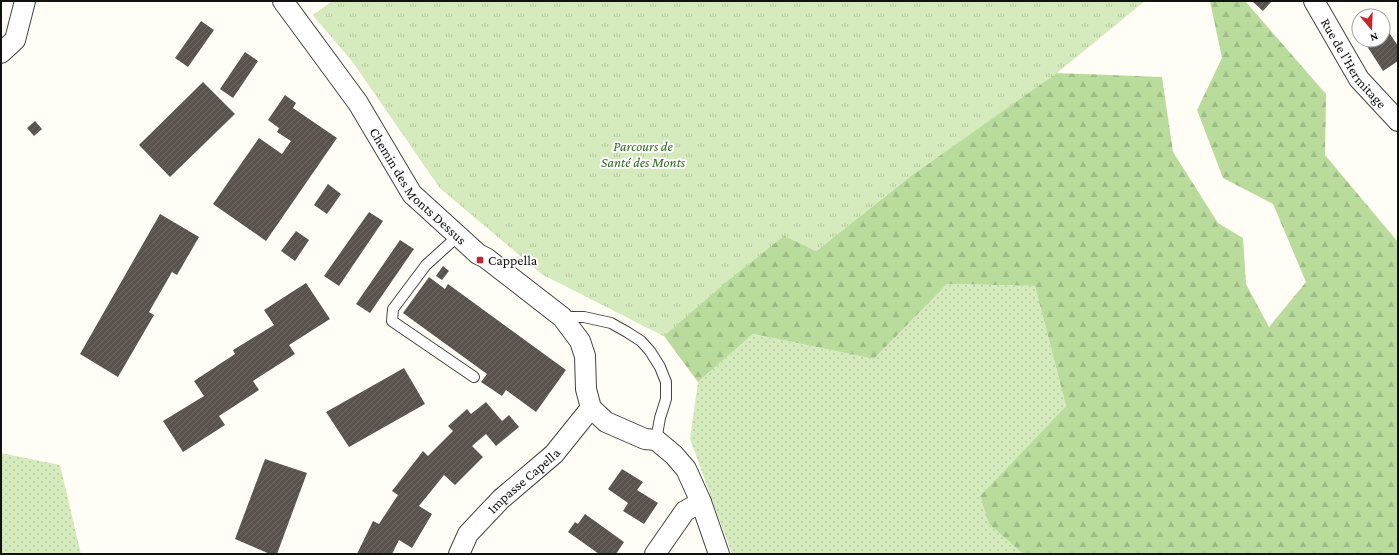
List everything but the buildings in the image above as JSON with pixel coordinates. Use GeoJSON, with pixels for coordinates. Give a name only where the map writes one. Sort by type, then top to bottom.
{"type":"FeatureCollection","features":[{"type":"Feature","properties":{"kind":"street"},"geometry":{"type":"LineString","coordinates":[[1,53],[15,40],[25,1]]}},
{"type":"Feature","properties":{"kind":"street","name":"Chemin des Monts Dessus"},"geometry":{"type":"LineString","coordinates":[[282,1],[358,103],[412,194],[478,254],[486,258],[562,317],[580,341],[585,356],[586,389],[591,408]]}},
{"type":"Feature","properties":{"kind":"street","name":"Rue de l'Hermitage"},"geometry":{"type":"LineString","coordinates":[[1314,1],[1359,79],[1398,121]]}},
{"type":"Feature","properties":{"kind":"street"},"geometry":{"type":"LineString","coordinates":[[591,408],[606,422],[645,439],[656,440],[686,468],[701,502],[720,554]]}},
{"type":"Feature","properties":{"kind":"street","name":"Impasse Capella"},"geometry":{"type":"LineString","coordinates":[[458,554],[468,534],[501,499],[554,454],[591,408]]}},
{"type":"Feature","properties":{"kind":"street"},"geometry":{"type":"LineString","coordinates":[[655,554],[685,511],[701,502]]}},
{"type":"Feature","properties":{"kind":"lane"},"geometry":{"type":"LineString","coordinates":[[458,236],[426,265],[393,309],[392,321],[474,377]]}},
{"type":"Feature","properties":{"kind":"lane"},"geometry":{"type":"LineString","coordinates":[[562,317],[584,317],[611,324],[641,341],[650,351],[660,367],[666,382],[666,399],[660,418],[656,440]]}},
{"type":"Feature","properties":{"kind":"green space"},"geometry":{"type":"Polygon","coordinates":[[[333,1],[816,251],[907,179],[1042,53],[1057,73],[1162,77],[1173,152],[1218,223],[1243,238],[1246,284],[1269,327],[1306,282],[1273,204],[1223,178],[1197,110],[1222,58],[1210,1],[1245,1],[1326,94],[1325,155],[1398,242],[1398,554],[1023,554],[989,524],[980,496],[1066,406],[1035,286],[947,284],[874,359],[753,334],[698,382],[664,336],[542,274],[440,188],[353,62],[313,15],[333,1]]]}},
{"type":"Feature","properties":{"kind":"green space","name":"Parcours de Santé des Monts"},"geometry":{"type":"Polygon","coordinates":[[[333,1],[1145,1],[1057,73],[907,179],[816,251],[784,236],[724,284],[664,336],[542,274],[440,188],[353,62],[313,15],[333,1]]]}},
{"type":"Feature","properties":{"kind":"green space"},"geometry":{"type":"Polygon","coordinates":[[[947,284],[1035,286],[1066,406],[980,496],[989,524],[1023,554],[732,554],[690,439],[698,382],[753,334],[874,359],[947,284]]]}},
{"type":"Feature","properties":{"kind":"green space"},"geometry":{"type":"Polygon","coordinates":[[[1,453],[60,465],[81,554],[1,554],[1,453]]]}},
{"type":"Feature","properties":{"kind":"place","name":"Cappella"},"geometry":{"type":"Point","coordinates":[480,260]}}]}
